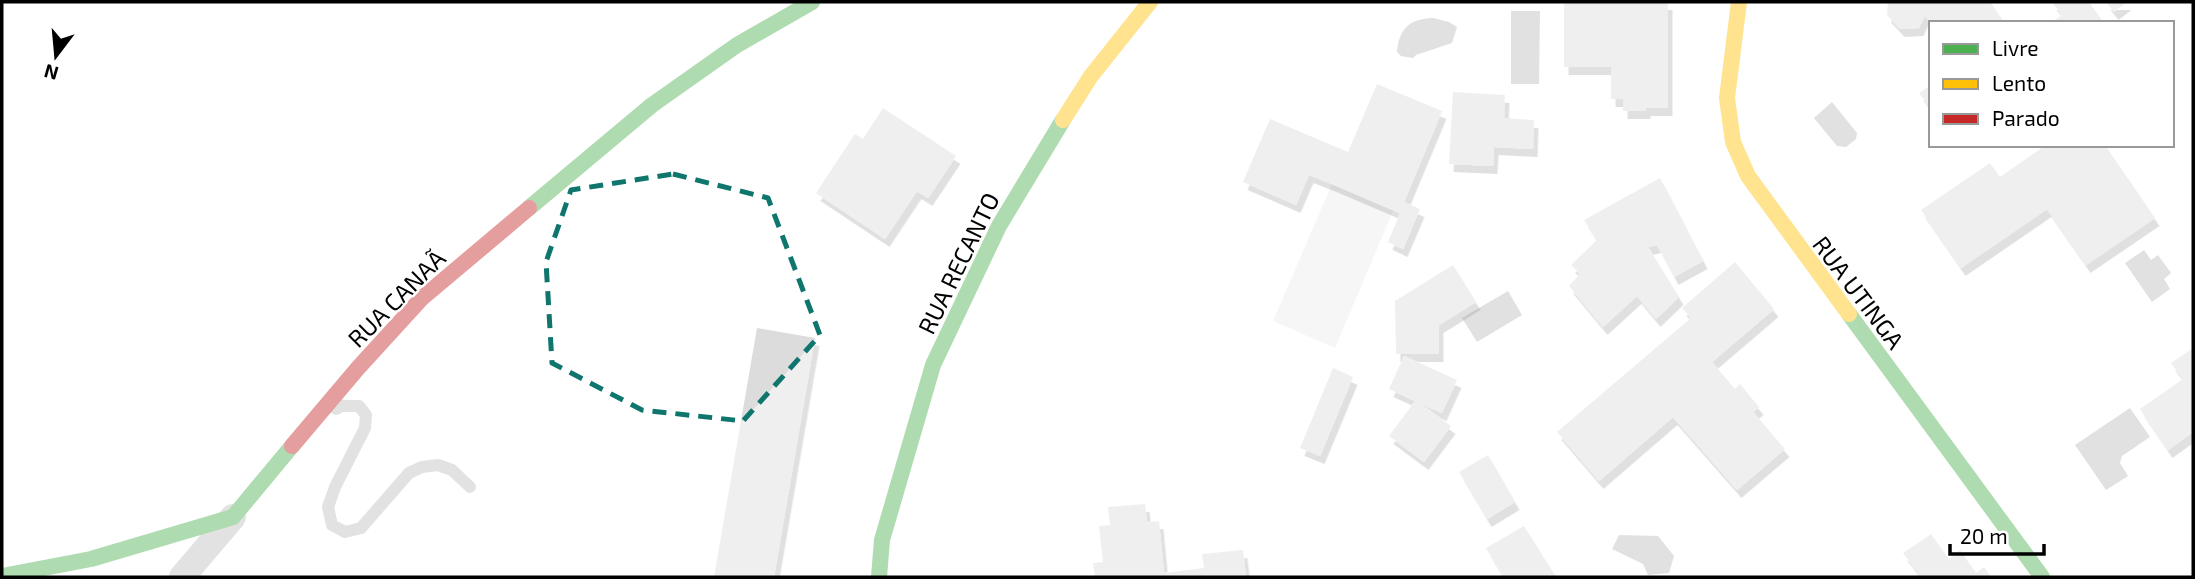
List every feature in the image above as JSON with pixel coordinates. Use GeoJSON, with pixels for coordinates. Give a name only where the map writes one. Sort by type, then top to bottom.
{"type":"FeatureCollection","features":[{"type":"Feature","properties":{"kind":"street","name":"RUA CANAÃ"},"geometry":{"type":"LineString","coordinates":[[233,517],[358,368],[421,299],[652,105],[737,45],[812,2]]}},
{"type":"Feature","properties":{"kind":"street","name":"RUA RECANTO"},"geometry":{"type":"LineString","coordinates":[[879,577],[882,540],[933,365],[999,226],[1038,159],[1091,76],[1150,2]]}},
{"type":"Feature","properties":{"kind":"street","name":"RUA UTINGA"},"geometry":{"type":"LineString","coordinates":[[1739,2],[1727,98],[1733,142],[1748,176],[2042,577]]}},
{"type":"Feature","properties":{"kind":"street"},"geometry":{"type":"LineString","coordinates":[[2,576],[91,559],[233,517]]}},
{"type":"Feature","properties":{"kind":"street"},"geometry":{"type":"LineString","coordinates":[[183,577],[233,517]]}},
{"type":"Feature","properties":{"kind":"lane"},"geometry":{"type":"LineString","coordinates":[[311,424],[341,406],[359,405],[366,415],[365,428],[335,487],[328,507],[332,525],[345,532],[361,528],[409,473],[422,467],[438,465],[452,470],[470,486]]}},
{"type":"Feature","properties":{"kind":"highlighted area"},"geometry":{"type":"Polygon","coordinates":[[[673,174],[768,198],[820,335],[743,421],[642,410],[552,363],[546,262],[571,190],[673,174]]]}},
{"type":"Feature","properties":{"kind":"shaded area"},"geometry":{"type":"Polygon","coordinates":[[[1511,11],[1540,11],[1539,84],[1511,84],[1511,11]]]}},
{"type":"Feature","properties":{"kind":"shaded area"},"geometry":{"type":"Polygon","coordinates":[[[1433,18],[1457,27],[1452,43],[1413,58],[1401,56],[1397,52],[1398,44],[1407,26],[1418,20],[1433,18]]]}},
{"type":"Feature","properties":{"kind":"shaded area"},"geometry":{"type":"Polygon","coordinates":[[[1832,102],[1857,133],[1856,139],[1846,147],[1837,146],[1814,118],[1832,102]]]}},
{"type":"Feature","properties":{"kind":"shaded area"},"geometry":{"type":"Polygon","coordinates":[[[1332,184],[1393,211],[1335,348],[1273,321],[1332,184]]]}},
{"type":"Feature","properties":{"kind":"shaded area"},"geometry":{"type":"Polygon","coordinates":[[[2144,250],[2151,260],[2158,255],[2171,273],[2164,279],[2170,289],[2152,302],[2125,263],[2144,250]]]}},
{"type":"Feature","properties":{"kind":"shaded area"},"geometry":{"type":"Polygon","coordinates":[[[1508,291],[1522,315],[1477,342],[1462,318],[1508,291]]]}},
{"type":"Feature","properties":{"kind":"shaded area"},"geometry":{"type":"Polygon","coordinates":[[[2130,408],[2150,437],[2122,456],[2120,463],[2128,476],[2106,490],[2075,445],[2130,408]]]}},
{"type":"Feature","properties":{"kind":"shaded area"},"geometry":{"type":"Polygon","coordinates":[[[1619,535],[1658,536],[1674,556],[1669,573],[1648,575],[1643,564],[1612,549],[1619,535]]]}},
{"type":"Feature","properties":{"kind":"building"},"geometry":{"type":"Polygon","coordinates":[[[1564,2],[1668,2],[1668,108],[1623,111],[1623,99],[1611,99],[1611,67],[1564,67],[1564,2]]]}},
{"type":"Feature","properties":{"kind":"building"},"geometry":{"type":"Polygon","coordinates":[[[1888,2],[1990,2],[2004,21],[1929,21],[1925,15],[1919,28],[1900,29],[1887,15],[1888,2]]]}},
{"type":"Feature","properties":{"kind":"building"},"geometry":{"type":"Polygon","coordinates":[[[2052,2],[2089,2],[2103,21],[2054,21],[2062,15],[2052,2]]]}},
{"type":"Feature","properties":{"kind":"building"},"geometry":{"type":"Polygon","coordinates":[[[2106,2],[2127,2],[2114,12],[2106,2]]]}},
{"type":"Feature","properties":{"kind":"building"},"geometry":{"type":"Polygon","coordinates":[[[1377,84],[1442,111],[1404,202],[1420,209],[1403,249],[1388,242],[1400,213],[1332,184],[1309,175],[1296,205],[1243,182],[1270,119],[1348,152],[1377,84]]]}},
{"type":"Feature","properties":{"kind":"building"},"geometry":{"type":"Polygon","coordinates":[[[1929,86],[1929,106],[1919,93],[1929,86]]]}},
{"type":"Feature","properties":{"kind":"building"},"geometry":{"type":"Polygon","coordinates":[[[1453,92],[1505,95],[1504,118],[1534,120],[1533,149],[1494,147],[1493,166],[1449,164],[1453,92]]]}},
{"type":"Feature","properties":{"kind":"building"},"geometry":{"type":"Polygon","coordinates":[[[883,108],[956,156],[928,198],[917,191],[885,239],[816,193],[855,134],[863,139],[883,108]]]}},
{"type":"Feature","properties":{"kind":"building"},"geometry":{"type":"Polygon","coordinates":[[[2043,147],[2106,147],[2155,218],[2086,265],[2047,209],[1961,268],[1921,210],[1990,163],[2000,177],[2043,147]]]}},
{"type":"Feature","properties":{"kind":"building"},"geometry":{"type":"Polygon","coordinates":[[[1660,178],[1703,261],[1674,277],[1657,245],[1648,247],[1679,297],[1656,319],[1637,296],[1603,327],[1569,286],[1580,274],[1571,265],[1597,240],[1584,220],[1660,178]]]}},
{"type":"Feature","properties":{"kind":"building"},"geometry":{"type":"Polygon","coordinates":[[[1735,262],[1774,309],[1712,362],[1735,389],[1740,384],[1759,407],[1753,412],[1785,449],[1737,490],[1673,417],[1599,481],[1557,432],[1691,318],[1682,308],[1735,262]]]}},
{"type":"Feature","properties":{"kind":"building"},"geometry":{"type":"Polygon","coordinates":[[[1453,265],[1476,302],[1439,325],[1439,354],[1396,354],[1395,301],[1453,265]]]}},
{"type":"Feature","properties":{"kind":"building"},"geometry":{"type":"Polygon","coordinates":[[[757,328],[815,338],[774,577],[714,577],[757,328]]]}},
{"type":"Feature","properties":{"kind":"building"},"geometry":{"type":"Polygon","coordinates":[[[2193,348],[2193,432],[2168,450],[2140,409],[2183,379],[2171,363],[2193,348]]]}},
{"type":"Feature","properties":{"kind":"building"},"geometry":{"type":"Polygon","coordinates":[[[1404,356],[1457,380],[1442,413],[1421,404],[1451,426],[1424,462],[1389,436],[1415,401],[1389,389],[1404,356]]]}},
{"type":"Feature","properties":{"kind":"building"},"geometry":{"type":"Polygon","coordinates":[[[1333,368],[1353,377],[1320,456],[1300,448],[1333,368]]]}},
{"type":"Feature","properties":{"kind":"building"},"geometry":{"type":"Polygon","coordinates":[[[1488,455],[1515,502],[1487,519],[1459,472],[1488,455]]]}},
{"type":"Feature","properties":{"kind":"building"},"geometry":{"type":"Polygon","coordinates":[[[1145,504],[1147,522],[1159,521],[1164,573],[1204,568],[1202,554],[1243,550],[1246,577],[1095,577],[1093,563],[1103,562],[1099,526],[1110,525],[1108,507],[1145,504]]]}},
{"type":"Feature","properties":{"kind":"building"},"geometry":{"type":"Polygon","coordinates":[[[1524,526],[1556,577],[1503,577],[1486,548],[1524,526]]]}},
{"type":"Feature","properties":{"kind":"building"},"geometry":{"type":"Polygon","coordinates":[[[1931,534],[1949,559],[1960,550],[1976,573],[1984,567],[1991,577],[1915,577],[1919,574],[1903,553],[1931,534]]]}},
{"type":"Feature","properties":{"kind":"traffic: fast"},"geometry":{"type":"LineString","coordinates":[[529,208],[652,105],[737,45],[812,2]]}},
{"type":"Feature","properties":{"kind":"traffic: fast"},"geometry":{"type":"LineString","coordinates":[[879,577],[882,540],[933,365],[999,226],[1063,120]]}},
{"type":"Feature","properties":{"kind":"traffic: fast"},"geometry":{"type":"LineString","coordinates":[[1849,314],[2042,577]]}},
{"type":"Feature","properties":{"kind":"traffic: fast"},"geometry":{"type":"LineString","coordinates":[[2,576],[91,559],[233,517],[292,446]]}},
{"type":"Feature","properties":{"kind":"traffic: slow"},"geometry":{"type":"LineString","coordinates":[[1063,120],[1091,76],[1150,2]]}},
{"type":"Feature","properties":{"kind":"traffic: slow"},"geometry":{"type":"LineString","coordinates":[[1739,2],[1727,98],[1733,142],[1748,176],[1849,314]]}},
{"type":"Feature","properties":{"kind":"traffic: jam"},"geometry":{"type":"LineString","coordinates":[[292,446],[421,299],[529,208]]}}]}
